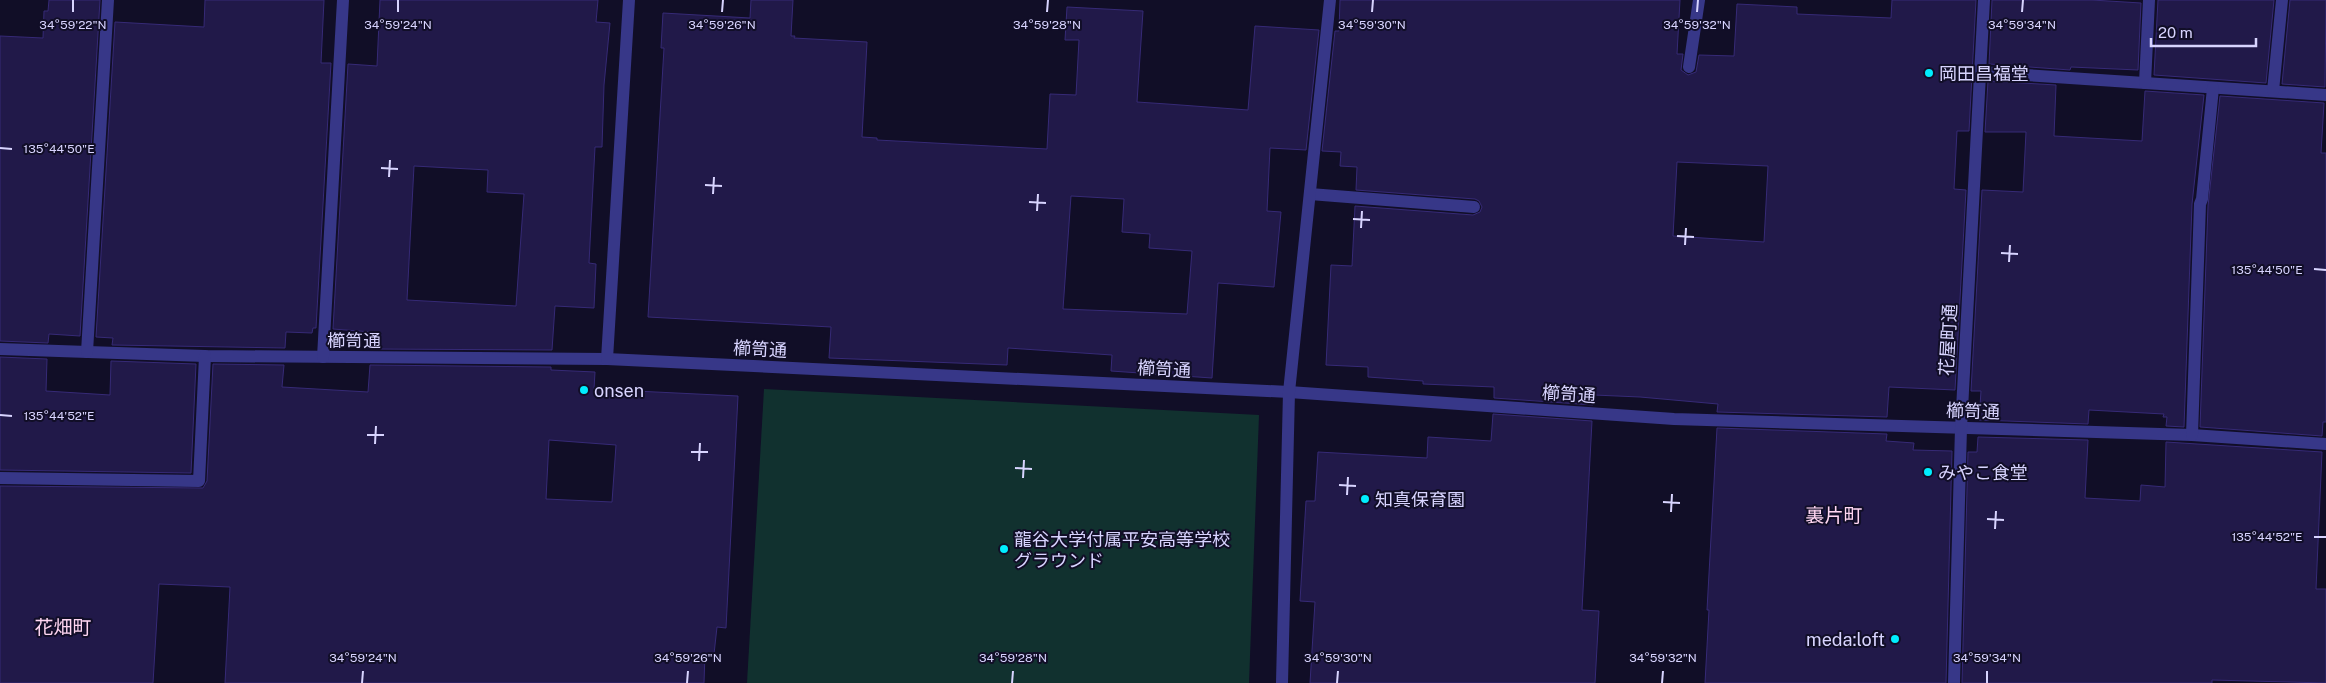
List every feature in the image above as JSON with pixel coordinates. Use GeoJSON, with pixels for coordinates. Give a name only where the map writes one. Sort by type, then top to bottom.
{"type":"FeatureCollection","features":[{"type":"Feature","properties":{"kind":"street"},"geometry":{"type":"LineString","coordinates":[[87,352],[108,0]]}},
{"type":"Feature","properties":{"kind":"street"},"geometry":{"type":"LineString","coordinates":[[323,357],[343,0]]}},
{"type":"Feature","properties":{"kind":"street"},"geometry":{"type":"LineString","coordinates":[[607,359],[629,0]]}},
{"type":"Feature","properties":{"kind":"street"},"geometry":{"type":"LineString","coordinates":[[1282,683],[1289,392],[1330,0]]}},
{"type":"Feature","properties":{"kind":"street"},"geometry":{"type":"LineString","coordinates":[[1689,68],[1699,0]]}},
{"type":"Feature","properties":{"kind":"street","name":"花屋町通"},"geometry":{"type":"LineString","coordinates":[[1954,683],[1961,428],[1984,0]]}},
{"type":"Feature","properties":{"kind":"street"},"geometry":{"type":"LineString","coordinates":[[2145,83],[2149,0]]}},
{"type":"Feature","properties":{"kind":"street"},"geometry":{"type":"LineString","coordinates":[[2273,91],[2282,0]]}},
{"type":"Feature","properties":{"kind":"street"},"geometry":{"type":"LineString","coordinates":[[1980,72],[2326,95]]}},
{"type":"Feature","properties":{"kind":"street"},"geometry":{"type":"LineString","coordinates":[[2192,434],[2200,204],[2213,88]]}},
{"type":"Feature","properties":{"kind":"street"},"geometry":{"type":"LineString","coordinates":[[1310,194],[1474,207]]}},
{"type":"Feature","properties":{"kind":"street","name":"櫛笥通"},"geometry":{"type":"LineString","coordinates":[[0,348],[205,356],[607,359],[1289,392],[1674,419],[2192,434],[2326,444]]}},
{"type":"Feature","properties":{"kind":"street"},"geometry":{"type":"LineString","coordinates":[[0,478],[199,481],[205,356]]}},
{"type":"Feature","properties":{"kind":"green space","name":"龍谷大学付属平安高等学校 グラウンド"},"geometry":{"type":"Polygon","coordinates":[[[764,389],[1259,415],[1249,683],[747,683],[764,389]]]}},
{"type":"Feature","properties":{"kind":"building"},"geometry":{"type":"Polygon","coordinates":[[[49,0],[100,0],[80,336],[49,334],[48,343],[0,341],[0,36],[43,38],[44,11],[48,11],[49,0]]]}},
{"type":"Feature","properties":{"kind":"building"},"geometry":{"type":"Polygon","coordinates":[[[205,0],[324,0],[321,63],[331,63],[316,328],[313,328],[312,333],[286,332],[285,348],[112,345],[113,338],[96,337],[115,22],[204,27],[205,0]]]}},
{"type":"Feature","properties":{"kind":"building"},"geometry":{"type":"Polygon","coordinates":[[[380,0],[598,0],[596,22],[610,23],[604,85],[602,147],[595,147],[589,263],[596,264],[594,308],[555,306],[552,350],[371,349],[371,332],[333,329],[348,64],[377,66],[380,0]],[[414,166],[407,300],[516,306],[524,194],[487,192],[488,170],[414,166]]]}},
{"type":"Feature","properties":{"kind":"building"},"geometry":{"type":"Polygon","coordinates":[[[751,0],[793,0],[791,36],[795,36],[794,38],[867,42],[862,137],[877,138],[877,140],[1047,149],[1050,94],[1076,95],[1079,40],[1065,40],[1067,7],[1143,11],[1137,102],[1248,110],[1255,26],[1319,30],[1306,150],[1270,148],[1267,211],[1281,212],[1274,287],[1218,283],[1212,378],[1111,371],[1112,355],[1008,348],[1007,365],[829,358],[831,327],[648,317],[664,48],[661,48],[663,13],[750,18],[751,0]],[[1071,196],[1063,309],[1187,314],[1192,251],[1149,248],[1150,234],[1122,232],[1124,199],[1071,196]]]}},
{"type":"Feature","properties":{"kind":"building"},"geometry":{"type":"Polygon","coordinates":[[[1340,0],[1680,0],[1677,54],[1683,54],[1681,70],[1688,75],[1696,72],[1699,55],[1734,56],[1737,4],[1797,7],[1797,14],[1891,18],[1892,0],[1976,0],[1969,131],[1957,131],[1954,189],[1966,190],[1955,390],[1889,387],[1887,417],[1717,412],[1718,404],[1640,397],[1594,395],[1593,405],[1494,398],[1494,387],[1423,384],[1423,381],[1368,377],[1368,367],[1326,365],[1331,265],[1352,266],[1355,206],[1473,215],[1480,212],[1482,207],[1479,201],[1475,199],[1356,190],[1357,167],[1340,166],[1341,152],[1322,151],[1335,31],[1339,31],[1340,0]],[[1677,162],[1673,236],[1764,242],[1768,166],[1677,162]]]}},
{"type":"Feature","properties":{"kind":"building"},"geometry":{"type":"Polygon","coordinates":[[[1992,0],[2092,0],[2141,3],[2138,70],[2071,67],[2070,70],[1989,64],[1992,0]]]}},
{"type":"Feature","properties":{"kind":"building"},"geometry":{"type":"Polygon","coordinates":[[[2158,0],[2274,0],[2266,83],[2154,75],[2158,0]]]}},
{"type":"Feature","properties":{"kind":"building"},"geometry":{"type":"Polygon","coordinates":[[[2290,0],[2326,0],[2325,87],[2282,84],[2290,0]]]}},
{"type":"Feature","properties":{"kind":"building"},"geometry":{"type":"Polygon","coordinates":[[[1988,81],[2056,85],[2054,136],[2142,141],[2145,91],[2204,95],[2192,204],[2184,427],[2166,426],[2167,417],[2163,417],[2164,414],[2089,410],[2088,424],[1979,420],[1981,391],[1971,391],[1982,190],[2023,192],[2026,132],[1985,132],[1988,81]]]}},
{"type":"Feature","properties":{"kind":"building"},"geometry":{"type":"Polygon","coordinates":[[[2220,96],[2324,103],[2321,153],[2326,153],[2326,422],[2323,422],[2322,436],[2200,427],[2208,206],[2220,96]]]}},
{"type":"Feature","properties":{"kind":"building"},"geometry":{"type":"Polygon","coordinates":[[[0,357],[47,359],[46,391],[110,395],[111,361],[196,364],[191,473],[0,470],[0,357]]]}},
{"type":"Feature","properties":{"kind":"building"},"geometry":{"type":"Polygon","coordinates":[[[213,364],[284,365],[282,387],[368,392],[370,365],[551,367],[551,370],[595,372],[594,389],[738,396],[726,628],[717,627],[714,654],[705,653],[704,683],[225,683],[230,587],[159,584],[153,683],[0,683],[0,486],[203,488],[207,481],[213,364]],[[549,440],[546,499],[612,502],[616,445],[549,440]]]}},
{"type":"Feature","properties":{"kind":"building"},"geometry":{"type":"Polygon","coordinates":[[[1493,414],[1592,421],[1582,610],[1599,611],[1595,683],[1310,683],[1315,602],[1300,601],[1306,501],[1315,501],[1318,452],[1427,458],[1428,437],[1491,441],[1493,414]]]}},
{"type":"Feature","properties":{"kind":"building"},"geometry":{"type":"Polygon","coordinates":[[[1717,428],[1887,434],[1886,441],[1914,443],[1913,450],[1952,451],[1946,683],[1705,683],[1717,428]]]}},
{"type":"Feature","properties":{"kind":"building"},"geometry":{"type":"Polygon","coordinates":[[[1978,437],[2088,440],[2085,498],[2140,501],[2141,485],[2165,487],[2166,442],[2322,452],[2316,589],[2326,589],[2326,683],[2212,680],[2212,683],[1962,683],[1968,452],[1977,452],[1978,437]]]}},
{"type":"Feature","properties":{"kind":"place","name":"岡田昌福堂"},"geometry":{"type":"Point","coordinates":[1929,73]}},
{"type":"Feature","properties":{"kind":"place","name":"onsen"},"geometry":{"type":"Point","coordinates":[584,390]}},
{"type":"Feature","properties":{"kind":"place","name":"みやこ食堂"},"geometry":{"type":"Point","coordinates":[1928,472]}},
{"type":"Feature","properties":{"kind":"place","name":"知真保育園"},"geometry":{"type":"Point","coordinates":[1365,499]}},
{"type":"Feature","properties":{"kind":"place","name":"龍谷大学付属平安高等学校 グラウンド"},"geometry":{"type":"Point","coordinates":[1004,549]}},
{"type":"Feature","properties":{"kind":"place","name":"meda:loft"},"geometry":{"type":"Point","coordinates":[1895,639]}},
{"type":"Feature","properties":{"kind":"district","name":"裏片町"},"geometry":{"type":"Point","coordinates":[1834,515]}},
{"type":"Feature","properties":{"kind":"district","name":"花畑町"},"geometry":{"type":"Point","coordinates":[63,627]}}]}
